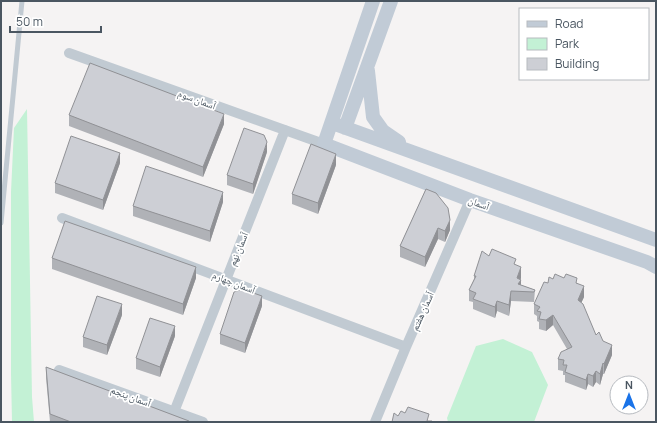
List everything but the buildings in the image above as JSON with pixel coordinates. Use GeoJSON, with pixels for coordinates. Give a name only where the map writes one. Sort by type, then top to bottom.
{"type":"FeatureCollection","features":[{"type":"Feature","properties":{"kind":"street"},"geometry":{"type":"LineString","coordinates":[[324,144],[373,1]]}},
{"type":"Feature","properties":{"kind":"street"},"geometry":{"type":"LineString","coordinates":[[345,128],[391,1]]}},
{"type":"Feature","properties":{"kind":"street","name":"آسمان سوم"},"geometry":{"type":"LineString","coordinates":[[69,53],[324,144]]}},
{"type":"Feature","properties":{"kind":"street"},"geometry":{"type":"LineString","coordinates":[[367,67],[373,117],[383,130],[412,152]]}},
{"type":"Feature","properties":{"kind":"street"},"geometry":{"type":"LineString","coordinates":[[332,123],[656,240]]}},
{"type":"Feature","properties":{"kind":"street","name":"آسمان نهم"},"geometry":{"type":"LineString","coordinates":[[174,412],[285,130]]}},
{"type":"Feature","properties":{"kind":"street","name":"آسمان"},"geometry":{"type":"LineString","coordinates":[[324,144],[470,200],[647,262],[656,267]]}},
{"type":"Feature","properties":{"kind":"street","name":"آسمان هفتم"},"geometry":{"type":"LineString","coordinates":[[375,422],[470,200]]}},
{"type":"Feature","properties":{"kind":"street","name":"آسمان چهارم"},"geometry":{"type":"LineString","coordinates":[[62,218],[406,347]]}},
{"type":"Feature","properties":{"kind":"street","name":"آسمان پنجم"},"geometry":{"type":"LineString","coordinates":[[59,370],[203,422]]}},
{"type":"Feature","properties":{"kind":"lane"},"geometry":{"type":"LineString","coordinates":[[1,223],[22,1]]}},
{"type":"Feature","properties":{"kind":"green space"},"geometry":{"type":"Polygon","coordinates":[[[27,109],[32,397],[34,422],[12,422],[11,192],[14,128],[27,109]]]}},
{"type":"Feature","properties":{"kind":"green space"},"geometry":{"type":"Polygon","coordinates":[[[503,339],[532,352],[548,385],[534,422],[448,422],[447,418],[476,346],[503,339]]]}}]}
